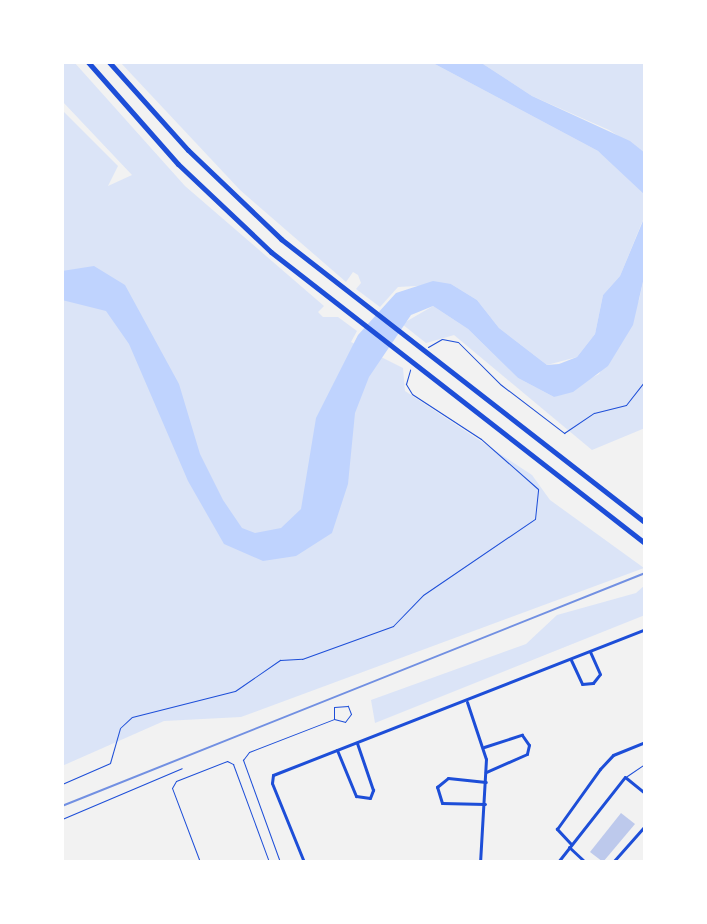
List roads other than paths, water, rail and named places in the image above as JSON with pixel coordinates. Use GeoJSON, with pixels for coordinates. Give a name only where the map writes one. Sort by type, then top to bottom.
{"type":"FeatureCollection","features":[{"type":"Feature","properties":{"kind":"highway"},"geometry":{"type":"LineString","coordinates":[[88,62],[206,192],[337,306],[645,543]]}},
{"type":"Feature","properties":{"kind":"highway"},"geometry":{"type":"LineString","coordinates":[[109,62],[217,180],[347,293],[645,522]]}},
{"type":"Feature","properties":{"kind":"street"},"geometry":{"type":"LineString","coordinates":[[304,862],[272,779],[337,750],[467,702],[645,629]]}},
{"type":"Feature","properties":{"kind":"street"},"geometry":{"type":"LineString","coordinates":[[571,660],[582,684],[593,683],[600,674],[590,651]]}},
{"type":"Feature","properties":{"kind":"street"},"geometry":{"type":"LineString","coordinates":[[467,702],[483,748],[486,772],[480,862]]}},
{"type":"Feature","properties":{"kind":"street"},"geometry":{"type":"LineString","coordinates":[[483,748],[522,735],[529,745],[527,754],[486,772]]}},
{"type":"Feature","properties":{"kind":"street"},"geometry":{"type":"LineString","coordinates":[[584,861],[557,829],[607,760],[645,742]]}},
{"type":"Feature","properties":{"kind":"street"},"geometry":{"type":"LineString","coordinates":[[337,750],[356,796],[370,798],[373,790],[357,743]]}},
{"type":"Feature","properties":{"kind":"street"},"geometry":{"type":"LineString","coordinates":[[558,862],[625,777],[645,793]]}},
{"type":"Feature","properties":{"kind":"street"},"geometry":{"type":"LineString","coordinates":[[485,804],[442,803],[437,787],[448,778],[486,782]]}},
{"type":"Feature","properties":{"kind":"street"},"geometry":{"type":"LineString","coordinates":[[613,862],[645,826]]}},
{"type":"Feature","properties":{"kind":"lane"},"geometry":{"type":"LineString","coordinates":[[280,862],[243,760],[249,752],[334,719],[347,721],[348,706],[334,707],[334,719]]}},
{"type":"Feature","properties":{"kind":"lane"},"geometry":{"type":"LineString","coordinates":[[200,862],[172,788],[176,781],[227,761],[233,764],[269,862]]}},
{"type":"Feature","properties":{"kind":"lane"},"geometry":{"type":"LineString","coordinates":[[625,777],[645,764]]}},
{"type":"Feature","properties":{"kind":"water"},"geometry":{"type":"Polygon","coordinates":[[[431,62],[480,62],[532,96],[630,141],[645,153],[645,195],[598,151],[431,62]]]}},
{"type":"Feature","properties":{"kind":"water"},"geometry":{"type":"Polygon","coordinates":[[[645,216],[645,273],[633,325],[608,366],[573,392],[554,397],[518,378],[468,329],[433,306],[411,315],[369,377],[355,413],[348,484],[332,533],[296,556],[263,561],[224,544],[188,481],[129,344],[106,311],[62,300],[62,271],[94,266],[125,285],[179,384],[200,454],[223,500],[242,528],[255,533],[281,528],[301,509],[316,418],[358,335],[396,293],[433,281],[451,284],[477,300],[499,328],[547,365],[559,364],[577,357],[595,334],[603,295],[620,276],[645,216]]]}},
{"type":"Feature","properties":{"kind":"railway"},"geometry":{"type":"LineString","coordinates":[[62,806],[645,573]]}}]}
